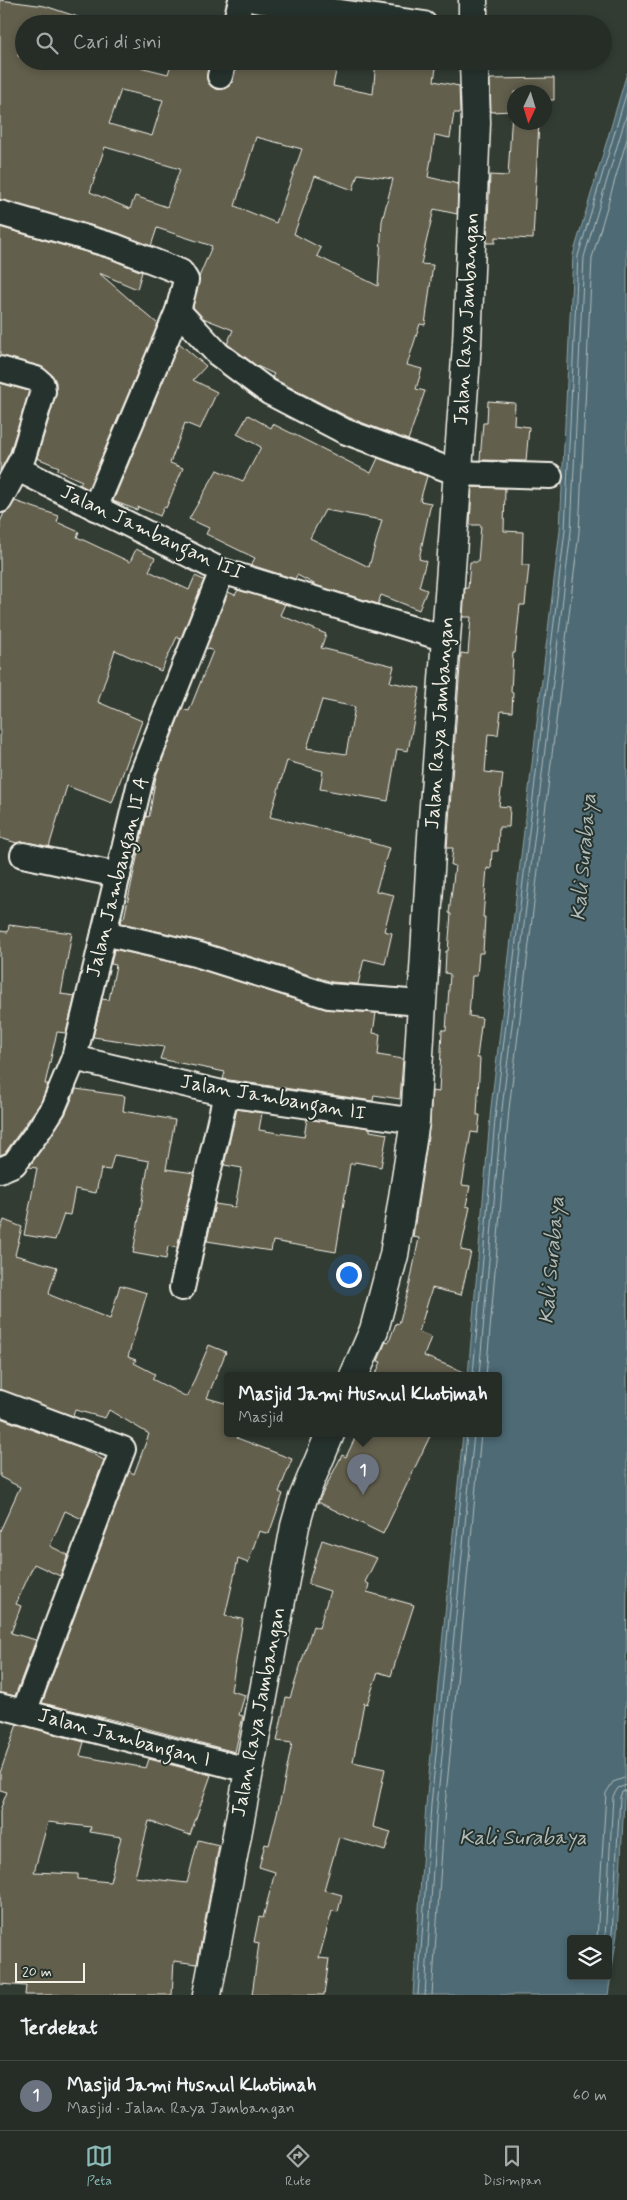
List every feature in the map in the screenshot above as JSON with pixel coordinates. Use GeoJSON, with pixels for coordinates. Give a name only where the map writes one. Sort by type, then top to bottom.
{"type":"FeatureCollection","features":[{"type":"Feature","properties":{"kind":"main road"},"geometry":{"type":"LineString","coordinates":[[473,0],[473,15]]}},
{"type":"Feature","properties":{"kind":"main road","name":"Jalan Raya Jambangan"},"geometry":{"type":"LineString","coordinates":[[356,1372],[374,1330],[394,1255],[415,1121],[467,344],[476,123],[474,70]]}},
{"type":"Feature","properties":{"kind":"main road","name":"Jalan Raya Jambangan"},"geometry":{"type":"LineString","coordinates":[[207,1995],[295,1526],[303,1498],[329,1437]]}},
{"type":"Feature","properties":{"kind":"street"},"geometry":{"type":"LineString","coordinates":[[237,15],[241,0]]}},
{"type":"Feature","properties":{"kind":"street"},"geometry":{"type":"LineString","coordinates":[[255,0],[361,15]]}},
{"type":"Feature","properties":{"kind":"street"},"geometry":{"type":"LineString","coordinates":[[0,213],[114,246],[181,272],[186,280],[178,311],[95,508]]}},
{"type":"Feature","properties":{"kind":"street"},"geometry":{"type":"LineString","coordinates":[[178,311],[218,354],[269,392],[344,431],[458,473],[550,476]]}},
{"type":"Feature","properties":{"kind":"street"},"geometry":{"type":"LineString","coordinates":[[0,369],[36,379],[42,384],[43,392],[18,470],[0,500]]}},
{"type":"Feature","properties":{"kind":"street","name":"Jalan Jambangan III"},"geometry":{"type":"LineString","coordinates":[[18,470],[222,571],[446,639]]}},
{"type":"Feature","properties":{"kind":"street","name":"Jalan Jambangan II A"},"geometry":{"type":"LineString","coordinates":[[0,1170],[14,1164],[39,1130],[53,1108],[74,1058],[142,774],[222,571]]}},
{"type":"Feature","properties":{"kind":"street"},"geometry":{"type":"LineString","coordinates":[[23,855],[118,875]]}},
{"type":"Feature","properties":{"kind":"street"},"geometry":{"type":"LineString","coordinates":[[104,933],[196,954],[329,996],[422,1003]]}},
{"type":"Feature","properties":{"kind":"street","name":"Jalan Jambangan II"},"geometry":{"type":"LineString","coordinates":[[74,1058],[226,1094],[415,1121]]}},
{"type":"Feature","properties":{"kind":"street"},"geometry":{"type":"LineString","coordinates":[[182,1288],[226,1094]]}},
{"type":"Feature","properties":{"kind":"street"},"geometry":{"type":"LineString","coordinates":[[0,1403],[123,1449],[24,1712]]}},
{"type":"Feature","properties":{"kind":"street","name":"Jalan Jambangan I"},"geometry":{"type":"LineString","coordinates":[[0,1706],[248,1770]]}},
{"type":"Feature","properties":{"kind":"water","name":"Kali Surabaya"},"geometry":{"type":"Polygon","coordinates":[[[627,73],[627,1573],[625,1781],[617,1934],[612,1968],[612,1935],[567,1935],[567,1980],[610,1980],[608,1995],[413,1995],[426,1805],[463,1437],[502,1437],[502,1372],[468,1372],[491,1107],[560,530],[573,255],[627,73]]]}},
{"type":"Feature","properties":{"kind":"building"},"geometry":{"type":"Polygon","coordinates":[[[0,0],[45,6],[72,15],[15,15],[15,70],[152,70],[168,74],[169,70],[208,70],[207,79],[211,86],[217,89],[224,89],[230,85],[234,70],[336,70],[333,86],[373,94],[375,70],[436,70],[434,81],[459,86],[460,113],[454,113],[450,138],[435,135],[428,177],[458,184],[457,214],[434,209],[421,264],[433,265],[425,325],[420,324],[407,365],[422,369],[416,389],[425,391],[408,440],[350,418],[276,380],[272,377],[274,374],[257,366],[227,344],[233,330],[203,318],[193,307],[199,277],[212,246],[157,228],[151,246],[118,233],[0,200],[0,0]],[[121,90],[109,124],[152,136],[163,100],[121,90]],[[256,137],[235,206],[276,223],[302,149],[256,137]],[[105,147],[90,192],[130,209],[135,196],[167,207],[180,169],[105,147]],[[358,174],[353,190],[315,176],[294,234],[321,248],[317,256],[378,286],[382,221],[393,179],[358,174]]]}},
{"type":"Feature","properties":{"kind":"building"},"geometry":{"type":"Polygon","coordinates":[[[554,78],[554,100],[552,100],[552,85],[507,85],[507,111],[491,112],[490,79],[554,78]]]}},
{"type":"Feature","properties":{"kind":"building"},"geometry":{"type":"Polygon","coordinates":[[[511,130],[539,130],[533,239],[495,237],[495,243],[487,243],[490,175],[508,176],[511,130]]]}},
{"type":"Feature","properties":{"kind":"building"},"geometry":{"type":"Polygon","coordinates":[[[0,227],[110,259],[142,272],[137,289],[99,273],[158,324],[88,489],[80,485],[82,481],[57,470],[59,467],[37,458],[56,395],[56,382],[51,374],[40,366],[0,356],[0,227]]]}},
{"type":"Feature","properties":{"kind":"building"},"geometry":{"type":"Polygon","coordinates":[[[179,343],[206,366],[193,380],[217,392],[200,429],[185,423],[170,463],[183,468],[166,508],[164,507],[160,516],[138,507],[137,510],[113,501],[179,343]]]}},
{"type":"Feature","properties":{"kind":"building"},"geometry":{"type":"Polygon","coordinates":[[[0,383],[29,391],[10,452],[0,471],[0,383]]]}},
{"type":"Feature","properties":{"kind":"building"},"geometry":{"type":"Polygon","coordinates":[[[488,401],[515,403],[514,425],[529,427],[526,461],[480,460],[483,423],[487,423],[488,401]]]}},
{"type":"Feature","properties":{"kind":"building"},"geometry":{"type":"Polygon","coordinates":[[[248,415],[271,428],[273,424],[371,473],[378,458],[427,476],[420,501],[431,503],[419,559],[426,561],[419,587],[427,590],[419,610],[381,595],[378,604],[318,586],[297,575],[295,579],[251,565],[255,558],[206,534],[209,528],[189,519],[217,470],[243,481],[261,447],[237,434],[248,415]],[[325,510],[310,538],[369,567],[382,520],[325,510]]]}},
{"type":"Feature","properties":{"kind":"building"},"geometry":{"type":"Polygon","coordinates":[[[472,487],[505,488],[504,531],[523,532],[522,565],[529,565],[525,605],[520,605],[515,653],[513,653],[512,712],[501,711],[498,735],[488,734],[485,772],[503,774],[499,806],[510,807],[509,827],[499,827],[498,851],[492,851],[491,869],[487,868],[483,917],[485,917],[483,953],[479,953],[477,976],[472,976],[469,1016],[482,1018],[477,1058],[480,1058],[477,1115],[480,1115],[478,1133],[471,1132],[462,1185],[470,1186],[466,1206],[470,1207],[461,1250],[471,1252],[461,1295],[432,1288],[419,1332],[431,1337],[424,1356],[464,1372],[377,1372],[381,1362],[378,1361],[386,1341],[389,1342],[396,1323],[399,1324],[410,1283],[419,1238],[413,1237],[430,1123],[432,1091],[439,1092],[442,1030],[446,1030],[450,974],[445,973],[446,951],[448,951],[451,914],[449,913],[455,866],[451,865],[453,848],[447,848],[461,653],[468,654],[471,617],[463,617],[465,588],[468,588],[470,562],[478,562],[481,525],[470,525],[472,487]]]}},
{"type":"Feature","properties":{"kind":"building"},"geometry":{"type":"Polygon","coordinates":[[[15,501],[59,516],[57,522],[79,532],[77,537],[130,562],[136,549],[155,558],[149,571],[189,590],[195,576],[204,580],[181,638],[177,637],[161,671],[115,650],[98,702],[142,721],[112,803],[67,786],[49,847],[26,842],[17,843],[0,838],[0,522],[4,513],[8,511],[15,501]]]}},
{"type":"Feature","properties":{"kind":"building"},"geometry":{"type":"Polygon","coordinates":[[[238,590],[285,604],[280,615],[326,634],[321,648],[394,666],[390,682],[420,688],[408,751],[397,749],[388,801],[320,789],[323,771],[287,761],[270,817],[370,840],[369,842],[389,848],[376,891],[394,895],[384,931],[392,933],[385,964],[364,959],[358,984],[332,982],[200,941],[121,923],[122,918],[124,918],[146,816],[149,817],[156,776],[182,709],[189,711],[213,651],[206,648],[228,592],[235,595],[238,590]],[[322,700],[307,748],[346,754],[355,707],[322,700]]]}},
{"type":"Feature","properties":{"kind":"building"},"geometry":{"type":"Polygon","coordinates":[[[9,925],[72,933],[61,994],[75,996],[66,1033],[57,1032],[45,1084],[48,1084],[41,1102],[5,1153],[0,1155],[0,931],[8,932],[9,925]]]}},
{"type":"Feature","properties":{"kind":"building"},"geometry":{"type":"Polygon","coordinates":[[[114,949],[192,967],[325,1009],[376,1013],[373,1033],[380,1034],[378,1055],[403,1059],[400,1099],[374,1095],[373,1101],[223,1079],[225,1072],[160,1059],[164,1047],[93,1037],[102,999],[109,1000],[116,965],[111,964],[114,949]]]}},
{"type":"Feature","properties":{"kind":"building"},"geometry":{"type":"Polygon","coordinates":[[[76,1089],[125,1096],[123,1111],[175,1120],[166,1169],[194,1173],[177,1248],[168,1246],[166,1259],[133,1253],[149,1161],[114,1155],[110,1170],[101,1169],[96,1193],[75,1189],[70,1215],[64,1214],[55,1240],[24,1235],[37,1168],[29,1167],[65,1115],[76,1089]]]}},
{"type":"Feature","properties":{"kind":"building"},"geometry":{"type":"Polygon","coordinates":[[[237,1109],[262,1113],[259,1130],[304,1137],[307,1119],[370,1128],[370,1131],[387,1134],[381,1167],[355,1162],[350,1164],[336,1252],[273,1241],[271,1251],[207,1241],[215,1204],[235,1207],[242,1168],[224,1165],[237,1109]]]}},
{"type":"Feature","properties":{"kind":"building"},"geometry":{"type":"Polygon","coordinates":[[[4,1220],[22,1227],[15,1255],[57,1267],[49,1292],[50,1295],[110,1319],[120,1285],[147,1293],[128,1357],[136,1360],[134,1363],[155,1374],[152,1379],[187,1397],[209,1345],[226,1352],[207,1398],[224,1403],[224,1437],[238,1437],[292,1459],[279,1492],[283,1494],[269,1534],[259,1531],[248,1563],[238,1559],[225,1616],[243,1619],[231,1691],[245,1695],[239,1715],[243,1716],[235,1752],[42,1703],[129,1471],[134,1474],[149,1434],[109,1410],[105,1418],[75,1410],[73,1416],[0,1390],[0,1231],[4,1220]]]}},
{"type":"Feature","properties":{"kind":"building"},"geometry":{"type":"Polygon","coordinates":[[[0,1418],[79,1447],[104,1460],[82,1519],[65,1511],[50,1546],[68,1555],[60,1576],[34,1564],[16,1604],[21,1606],[11,1633],[36,1640],[15,1696],[0,1693],[0,1531],[20,1487],[0,1477],[0,1418]]]}},
{"type":"Feature","properties":{"kind":"building"},"geometry":{"type":"Polygon","coordinates":[[[356,1437],[430,1437],[383,1534],[318,1502],[342,1455],[346,1457],[356,1437]]]}},
{"type":"Feature","properties":{"kind":"building"},"geometry":{"type":"Polygon","coordinates":[[[322,1540],[377,1558],[365,1582],[369,1584],[367,1592],[414,1605],[391,1676],[378,1672],[367,1704],[364,1703],[353,1762],[385,1769],[373,1827],[391,1832],[385,1851],[339,1837],[324,1890],[342,1895],[338,1912],[332,1911],[319,1958],[329,1959],[324,1995],[252,1995],[259,1943],[254,1942],[259,1917],[263,1918],[275,1872],[259,1867],[265,1844],[269,1845],[292,1743],[277,1741],[286,1697],[290,1698],[313,1626],[319,1628],[330,1591],[308,1584],[322,1540]]]}},
{"type":"Feature","properties":{"kind":"building"},"geometry":{"type":"Polygon","coordinates":[[[17,1724],[84,1742],[80,1756],[146,1768],[149,1759],[211,1775],[190,1835],[149,1821],[135,1877],[187,1883],[198,1840],[219,1845],[197,1964],[174,1961],[172,1995],[25,1995],[26,1986],[0,1984],[0,1810],[7,1792],[0,1790],[0,1773],[17,1724]],[[48,1822],[34,1872],[78,1874],[78,1879],[110,1882],[121,1837],[90,1832],[91,1827],[48,1822]]]}},
{"type":"Feature","properties":{"kind":"place","name":"Masjid Jami Husnul Khotimah"},"geometry":{"type":"Point","coordinates":[363,1495]}}]}
